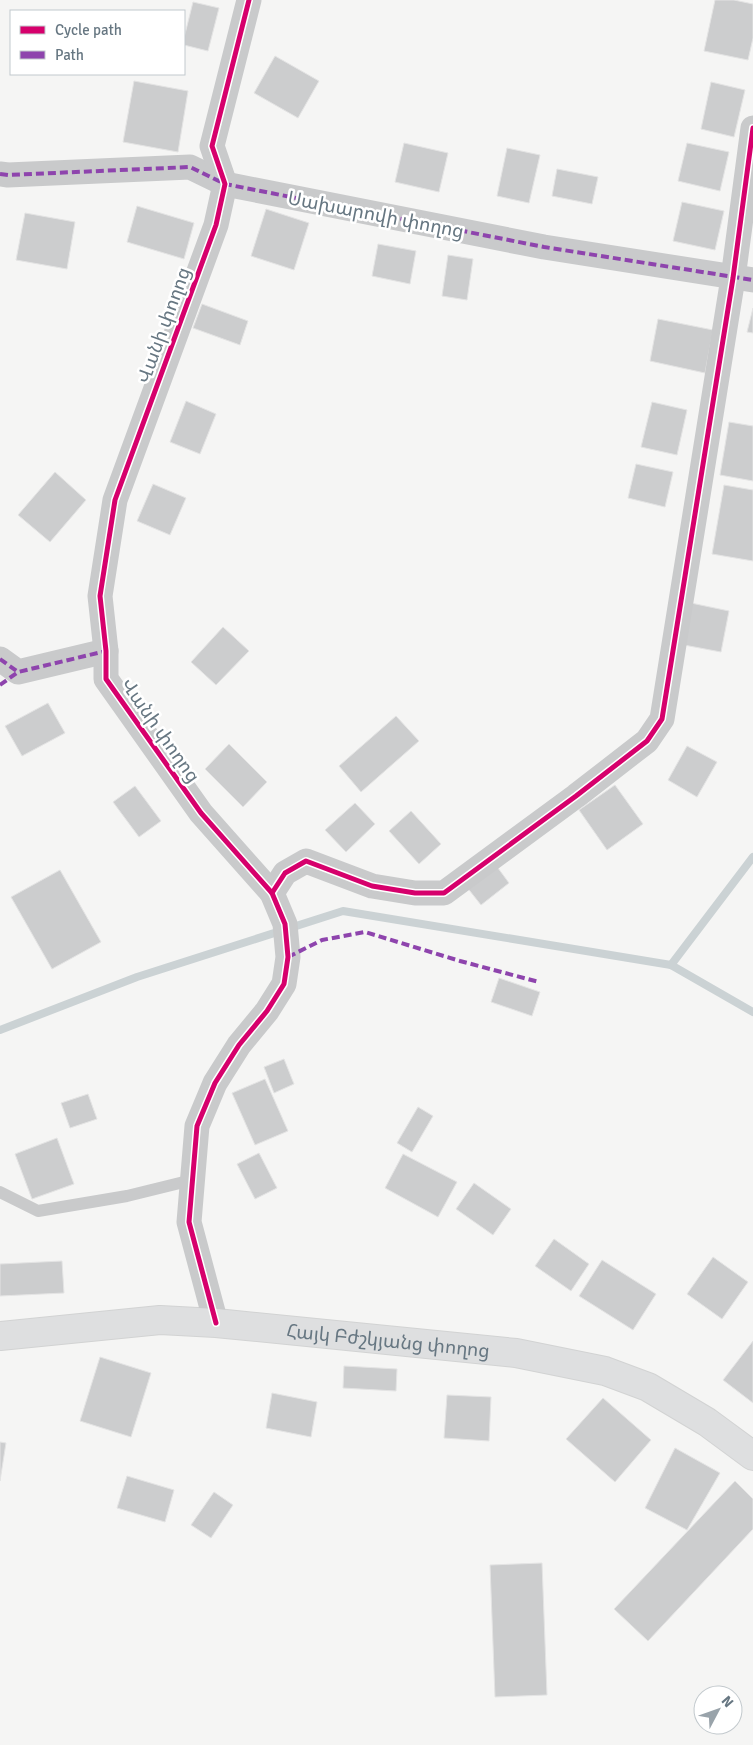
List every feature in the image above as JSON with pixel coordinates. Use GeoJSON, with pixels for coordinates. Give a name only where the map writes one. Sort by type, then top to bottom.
{"type":"FeatureCollection","features":[{"type":"Feature","properties":{"kind":"main road","name":"Հայկ Բժշկյանց փողոց"},"geometry":{"type":"LineString","coordinates":[[0,1336],[160,1320],[216,1323],[516,1353],[605,1371],[648,1387],[707,1422],[753,1456]]}},
{"type":"Feature","properties":{"kind":"street"},"geometry":{"type":"LineString","coordinates":[[225,184],[212,146],[248,0]]}},
{"type":"Feature","properties":{"kind":"street"},"geometry":{"type":"LineString","coordinates":[[272,893],[285,873],[306,861],[372,886],[416,893],[444,893],[647,741],[662,719],[743,279],[753,128]]}},
{"type":"Feature","properties":{"kind":"street","name":"Սախարովի փողոց"},"geometry":{"type":"LineString","coordinates":[[0,174],[8,176],[190,167],[225,184],[544,247],[743,279]]}},
{"type":"Feature","properties":{"kind":"street","name":"Վանի փողոց"},"geometry":{"type":"LineString","coordinates":[[216,1323],[189,1222],[196,1126],[215,1083],[239,1045],[267,1012],[284,984],[288,957],[285,924],[272,893],[202,813],[106,679],[106,651],[100,596],[115,500],[216,225],[225,184]]}},
{"type":"Feature","properties":{"kind":"street"},"geometry":{"type":"LineString","coordinates":[[6,672],[106,651]]}},
{"type":"Feature","properties":{"kind":"lane"},"geometry":{"type":"LineString","coordinates":[[0,1192],[38,1211],[127,1196],[192,1180]]}},
{"type":"Feature","properties":{"kind":"building"},"geometry":{"type":"Polygon","coordinates":[[[715,0],[734,0],[753,4],[753,38],[748,60],[704,51],[715,0]]]}},
{"type":"Feature","properties":{"kind":"building"},"geometry":{"type":"Polygon","coordinates":[[[193,2],[219,8],[208,51],[185,45],[185,34],[193,2]]]}},
{"type":"Feature","properties":{"kind":"building"},"geometry":{"type":"Polygon","coordinates":[[[275,56],[319,81],[298,118],[254,93],[275,56]]]}},
{"type":"Feature","properties":{"kind":"building"},"geometry":{"type":"Polygon","coordinates":[[[134,81],[188,91],[178,152],[123,142],[134,81]]]}},
{"type":"Feature","properties":{"kind":"building"},"geometry":{"type":"Polygon","coordinates":[[[711,82],[745,90],[734,137],[701,129],[711,82]]]}},
{"type":"Feature","properties":{"kind":"building"},"geometry":{"type":"Polygon","coordinates":[[[404,143],[448,153],[439,192],[395,182],[404,143]]]}},
{"type":"Feature","properties":{"kind":"building"},"geometry":{"type":"Polygon","coordinates":[[[687,143],[729,152],[720,191],[678,181],[687,143]]]}},
{"type":"Feature","properties":{"kind":"building"},"geometry":{"type":"Polygon","coordinates":[[[507,148],[540,155],[529,203],[497,196],[507,148]]]}},
{"type":"Feature","properties":{"kind":"building"},"geometry":{"type":"Polygon","coordinates":[[[557,169],[598,177],[592,204],[552,196],[557,169]]]}},
{"type":"Feature","properties":{"kind":"building"},"geometry":{"type":"Polygon","coordinates":[[[682,202],[724,211],[715,250],[673,241],[682,202]]]}},
{"type":"Feature","properties":{"kind":"building"},"geometry":{"type":"Polygon","coordinates":[[[137,206],[194,223],[184,259],[127,242],[137,206]]]}},
{"type":"Feature","properties":{"kind":"building"},"geometry":{"type":"Polygon","coordinates":[[[266,209],[309,223],[294,270],[251,256],[266,209]]]}},
{"type":"Feature","properties":{"kind":"building"},"geometry":{"type":"Polygon","coordinates":[[[25,213],[75,222],[67,269],[16,260],[25,213]]]}},
{"type":"Feature","properties":{"kind":"building"},"geometry":{"type":"Polygon","coordinates":[[[378,244],[416,251],[410,284],[372,276],[378,244]]]}},
{"type":"Feature","properties":{"kind":"building"},"geometry":{"type":"Polygon","coordinates":[[[448,255],[473,259],[467,300],[442,296],[448,255]]]}},
{"type":"Feature","properties":{"kind":"building"},"geometry":{"type":"Polygon","coordinates":[[[202,304],[248,321],[240,345],[193,328],[202,304]]]}},
{"type":"Feature","properties":{"kind":"building"},"geometry":{"type":"Polygon","coordinates":[[[753,308],[753,333],[747,332],[753,308]]]}},
{"type":"Feature","properties":{"kind":"building"},"geometry":{"type":"Polygon","coordinates":[[[658,319],[713,330],[705,373],[650,361],[658,319]]]}},
{"type":"Feature","properties":{"kind":"building"},"geometry":{"type":"Polygon","coordinates":[[[186,401],[216,414],[200,454],[170,442],[186,401]]]}},
{"type":"Feature","properties":{"kind":"building"},"geometry":{"type":"Polygon","coordinates":[[[652,402],[687,410],[677,455],[641,447],[652,402]]]}},
{"type":"Feature","properties":{"kind":"building"},"geometry":{"type":"Polygon","coordinates":[[[729,422],[753,426],[753,481],[720,475],[729,422]]]}},
{"type":"Feature","properties":{"kind":"building"},"geometry":{"type":"Polygon","coordinates":[[[636,464],[673,472],[665,507],[628,498],[636,464]]]}},
{"type":"Feature","properties":{"kind":"building"},"geometry":{"type":"Polygon","coordinates":[[[55,472],[86,500],[50,542],[18,515],[55,472]]]}},
{"type":"Feature","properties":{"kind":"building"},"geometry":{"type":"Polygon","coordinates":[[[153,484],[186,498],[170,535],[137,521],[153,484]]]}},
{"type":"Feature","properties":{"kind":"building"},"geometry":{"type":"Polygon","coordinates":[[[724,485],[753,490],[753,561],[712,554],[724,485]]]}},
{"type":"Feature","properties":{"kind":"building"},"geometry":{"type":"Polygon","coordinates":[[[691,603],[729,611],[721,652],[684,645],[691,603]]]}},
{"type":"Feature","properties":{"kind":"building"},"geometry":{"type":"Polygon","coordinates":[[[223,627],[249,651],[216,685],[191,662],[223,627]]]}},
{"type":"Feature","properties":{"kind":"building"},"geometry":{"type":"Polygon","coordinates":[[[48,703],[65,733],[22,756],[5,726],[48,703]]]}},
{"type":"Feature","properties":{"kind":"building"},"geometry":{"type":"Polygon","coordinates":[[[396,716],[419,741],[361,792],[339,766],[396,716]]]}},
{"type":"Feature","properties":{"kind":"building"},"geometry":{"type":"Polygon","coordinates":[[[229,744],[267,782],[243,807],[205,769],[229,744]]]}},
{"type":"Feature","properties":{"kind":"building"},"geometry":{"type":"Polygon","coordinates":[[[687,746],[717,762],[697,797],[668,780],[687,746]]]}},
{"type":"Feature","properties":{"kind":"building"},"geometry":{"type":"Polygon","coordinates":[[[615,785],[643,824],[607,850],[579,810],[615,785]]]}},
{"type":"Feature","properties":{"kind":"building"},"geometry":{"type":"Polygon","coordinates":[[[135,786],[161,821],[139,837],[113,802],[135,786]]]}},
{"type":"Feature","properties":{"kind":"building"},"geometry":{"type":"Polygon","coordinates":[[[355,803],[375,824],[346,852],[325,830],[355,803]]]}},
{"type":"Feature","properties":{"kind":"building"},"geometry":{"type":"Polygon","coordinates":[[[411,811],[441,844],[419,864],[389,831],[411,811]]]}},
{"type":"Feature","properties":{"kind":"building"},"geometry":{"type":"Polygon","coordinates":[[[495,864],[509,883],[481,905],[466,886],[495,864]]]}},
{"type":"Feature","properties":{"kind":"building"},"geometry":{"type":"Polygon","coordinates":[[[60,870],[101,942],[52,969],[11,897],[60,870]]]}},
{"type":"Feature","properties":{"kind":"building"},"geometry":{"type":"Polygon","coordinates":[[[499,978],[540,992],[532,1016],[491,1002],[499,978]]]}},
{"type":"Feature","properties":{"kind":"building"},"geometry":{"type":"Polygon","coordinates":[[[284,1059],[294,1084],[274,1093],[264,1067],[284,1059]]]}},
{"type":"Feature","properties":{"kind":"building"},"geometry":{"type":"Polygon","coordinates":[[[265,1079],[288,1131],[255,1145],[232,1093],[265,1079]]]}},
{"type":"Feature","properties":{"kind":"building"},"geometry":{"type":"Polygon","coordinates":[[[88,1094],[97,1119],[70,1128],[61,1103],[88,1094]]]}},
{"type":"Feature","properties":{"kind":"building"},"geometry":{"type":"Polygon","coordinates":[[[418,1107],[433,1116],[412,1152],[397,1143],[418,1107]]]}},
{"type":"Feature","properties":{"kind":"building"},"geometry":{"type":"Polygon","coordinates":[[[57,1138],[74,1184],[32,1199],[15,1154],[57,1138]]]}},
{"type":"Feature","properties":{"kind":"building"},"geometry":{"type":"Polygon","coordinates":[[[259,1153],[277,1188],[255,1199],[237,1164],[259,1153]]]}},
{"type":"Feature","properties":{"kind":"building"},"geometry":{"type":"Polygon","coordinates":[[[403,1154],[457,1182],[438,1217],[385,1188],[403,1154]]]}},
{"type":"Feature","properties":{"kind":"building"},"geometry":{"type":"Polygon","coordinates":[[[474,1183],[511,1209],[493,1235],[456,1209],[474,1183]]]}},
{"type":"Feature","properties":{"kind":"building"},"geometry":{"type":"Polygon","coordinates":[[[554,1239],[589,1264],[571,1291],[535,1266],[554,1239]]]}},
{"type":"Feature","properties":{"kind":"building"},"geometry":{"type":"Polygon","coordinates":[[[713,1257],[748,1282],[722,1319],[687,1294],[713,1257]]]}},
{"type":"Feature","properties":{"kind":"building"},"geometry":{"type":"Polygon","coordinates":[[[602,1260],[656,1294],[633,1330],[579,1296],[602,1260]]]}},
{"type":"Feature","properties":{"kind":"building"},"geometry":{"type":"Polygon","coordinates":[[[62,1261],[64,1293],[0,1296],[0,1264],[62,1261]]]}},
{"type":"Feature","properties":{"kind":"building"},"geometry":{"type":"Polygon","coordinates":[[[753,1341],[753,1403],[723,1380],[753,1341]]]}},
{"type":"Feature","properties":{"kind":"building"},"geometry":{"type":"Polygon","coordinates":[[[100,1357],[151,1373],[131,1437],[80,1421],[100,1357]]]}},
{"type":"Feature","properties":{"kind":"building"},"geometry":{"type":"Polygon","coordinates":[[[344,1366],[397,1369],[396,1391],[343,1388],[344,1366]]]}},
{"type":"Feature","properties":{"kind":"building"},"geometry":{"type":"Polygon","coordinates":[[[272,1393],[317,1402],[311,1437],[266,1428],[272,1393]]]}},
{"type":"Feature","properties":{"kind":"building"},"geometry":{"type":"Polygon","coordinates":[[[447,1395],[491,1397],[489,1441],[444,1438],[447,1395]]]}},
{"type":"Feature","properties":{"kind":"building"},"geometry":{"type":"Polygon","coordinates":[[[603,1398],[651,1440],[615,1482],[566,1439],[603,1398]]]}},
{"type":"Feature","properties":{"kind":"building"},"geometry":{"type":"Polygon","coordinates":[[[0,1442],[6,1443],[0,1481],[0,1442]]]}},
{"type":"Feature","properties":{"kind":"building"},"geometry":{"type":"Polygon","coordinates":[[[675,1448],[720,1473],[687,1530],[645,1508],[675,1448]]]}},
{"type":"Feature","properties":{"kind":"building"},"geometry":{"type":"Polygon","coordinates":[[[127,1476],[174,1490],[165,1522],[117,1508],[127,1476]]]}},
{"type":"Feature","properties":{"kind":"building"},"geometry":{"type":"Polygon","coordinates":[[[735,1481],[753,1499],[753,1529],[648,1641],[614,1609],[735,1481]]]}},
{"type":"Feature","properties":{"kind":"building"},"geometry":{"type":"Polygon","coordinates":[[[214,1492],[233,1505],[211,1538],[191,1525],[214,1492]]]}},
{"type":"Feature","properties":{"kind":"building"},"geometry":{"type":"Polygon","coordinates":[[[542,1563],[547,1695],[495,1697],[490,1565],[542,1563]]]}},
{"type":"Feature","properties":{"kind":"waterway"},"geometry":{"type":"LineString","coordinates":[[671,965],[753,857]]}},
{"type":"Feature","properties":{"kind":"waterway"},"geometry":{"type":"LineString","coordinates":[[0,1030],[137,977],[343,911],[671,965],[753,1012]]}},
{"type":"Feature","properties":{"kind":"marked path"},"geometry":{"type":"LineString","coordinates":[[0,174],[190,167],[225,184],[544,247],[753,280]]}},
{"type":"Feature","properties":{"kind":"marked path"},"geometry":{"type":"LineString","coordinates":[[0,659],[18,672],[106,651]]}},
{"type":"Feature","properties":{"kind":"marked path"},"geometry":{"type":"LineString","coordinates":[[0,685],[18,672]]}},
{"type":"Feature","properties":{"kind":"marked path"},"geometry":{"type":"LineString","coordinates":[[288,957],[322,940],[365,932],[460,961],[539,982]]}},
{"type":"Feature","properties":{"kind":"cycle path"},"geometry":{"type":"LineString","coordinates":[[216,1323],[189,1222],[197,1126],[215,1083],[239,1045],[267,1011],[284,984],[288,957],[285,924],[272,893],[201,813],[106,679],[106,651],[100,596],[115,500],[216,225],[225,184],[212,146],[249,0]]}},
{"type":"Feature","properties":{"kind":"cycle path"},"geometry":{"type":"LineString","coordinates":[[272,893],[285,873],[306,861],[372,886],[415,893],[444,893],[647,741],[662,719],[733,278],[753,128]]}}]}
